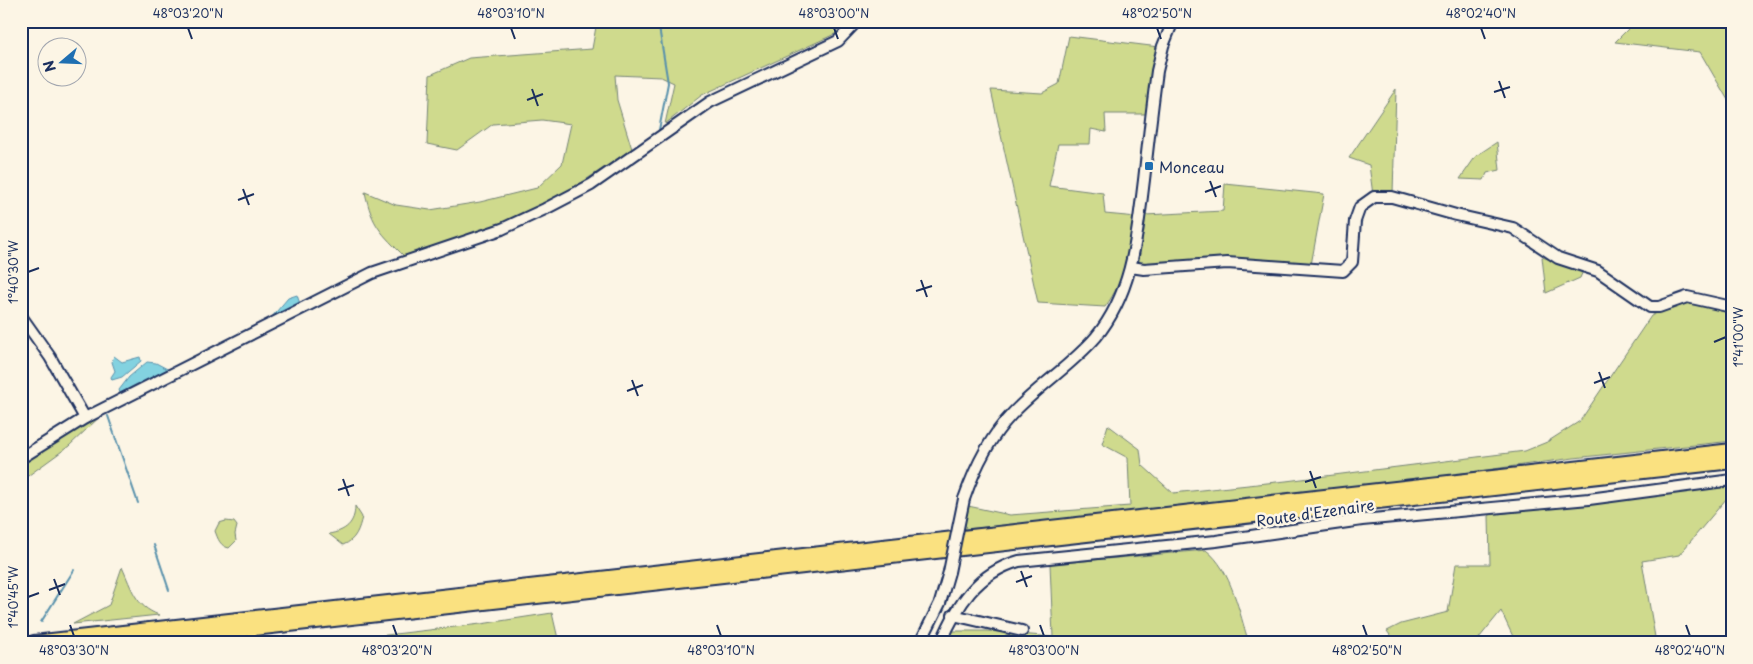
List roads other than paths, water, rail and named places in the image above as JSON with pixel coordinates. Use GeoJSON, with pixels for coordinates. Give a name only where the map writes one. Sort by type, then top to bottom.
{"type":"FeatureCollection","features":[{"type":"Feature","properties":{"kind":"highway"},"geometry":{"type":"LineString","coordinates":[[34,643],[1702,454],[1732,449]]}},
{"type":"Feature","properties":{"kind":"highway"},"geometry":{"type":"LineString","coordinates":[[122,643],[1732,461]]}},
{"type":"Feature","properties":{"kind":"street"},"geometry":{"type":"LineString","coordinates":[[21,458],[85,418],[372,273],[502,229],[591,185],[710,102],[838,41],[857,21]]}},
{"type":"Feature","properties":{"kind":"street"},"geometry":{"type":"LineString","coordinates":[[920,643],[940,603],[950,572],[964,499],[981,458],[1000,428],[1013,412],[1096,337],[1121,298],[1132,267],[1138,233],[1157,71],[1172,21]]}},
{"type":"Feature","properties":{"kind":"street"},"geometry":{"type":"LineString","coordinates":[[1132,267],[1144,269],[1227,263],[1342,271],[1352,262],[1355,221],[1360,206],[1369,199],[1386,196],[1513,228],[1558,258],[1598,271],[1650,307],[1659,307],[1686,297],[1732,307]]}},
{"type":"Feature","properties":{"kind":"street"},"geometry":{"type":"LineString","coordinates":[[21,316],[50,357],[85,418]]}},
{"type":"Feature","properties":{"kind":"street","name":"Route d'Ezenaire"},"geometry":{"type":"LineString","coordinates":[[941,643],[953,615],[962,600],[999,570],[1019,561],[1216,541],[1362,520],[1588,499],[1732,480]]}},
{"type":"Feature","properties":{"kind":"street"},"geometry":{"type":"LineString","coordinates":[[953,615],[1022,630]]}},
{"type":"Feature","properties":{"kind":"water"},"geometry":{"type":"Polygon","coordinates":[[[297,295],[300,304],[271,318],[288,298],[297,295]]]}},
{"type":"Feature","properties":{"kind":"water"},"geometry":{"type":"Polygon","coordinates":[[[114,356],[122,362],[140,357],[141,361],[122,377],[112,380],[111,377],[115,371],[112,362],[114,356]]]}},
{"type":"Feature","properties":{"kind":"water"},"geometry":{"type":"Polygon","coordinates":[[[147,362],[156,363],[171,371],[144,383],[137,384],[120,393],[119,390],[129,377],[147,362]]]}},
{"type":"Feature","properties":{"kind":"waterway"},"geometry":{"type":"LineString","coordinates":[[658,21],[668,83],[659,130]]}},
{"type":"Feature","properties":{"kind":"waterway"},"geometry":{"type":"LineString","coordinates":[[1638,21],[1650,25],[1672,21]]}},
{"type":"Feature","properties":{"kind":"waterway"},"geometry":{"type":"LineString","coordinates":[[108,416],[138,503]]}},
{"type":"Feature","properties":{"kind":"waterway"},"geometry":{"type":"LineString","coordinates":[[154,545],[169,590]]}},
{"type":"Feature","properties":{"kind":"waterway"},"geometry":{"type":"LineString","coordinates":[[41,622],[74,570]]}},
{"type":"Feature","properties":{"kind":"place","name":"Monceau"},"geometry":{"type":"Point","coordinates":[1149,166]}}]}
